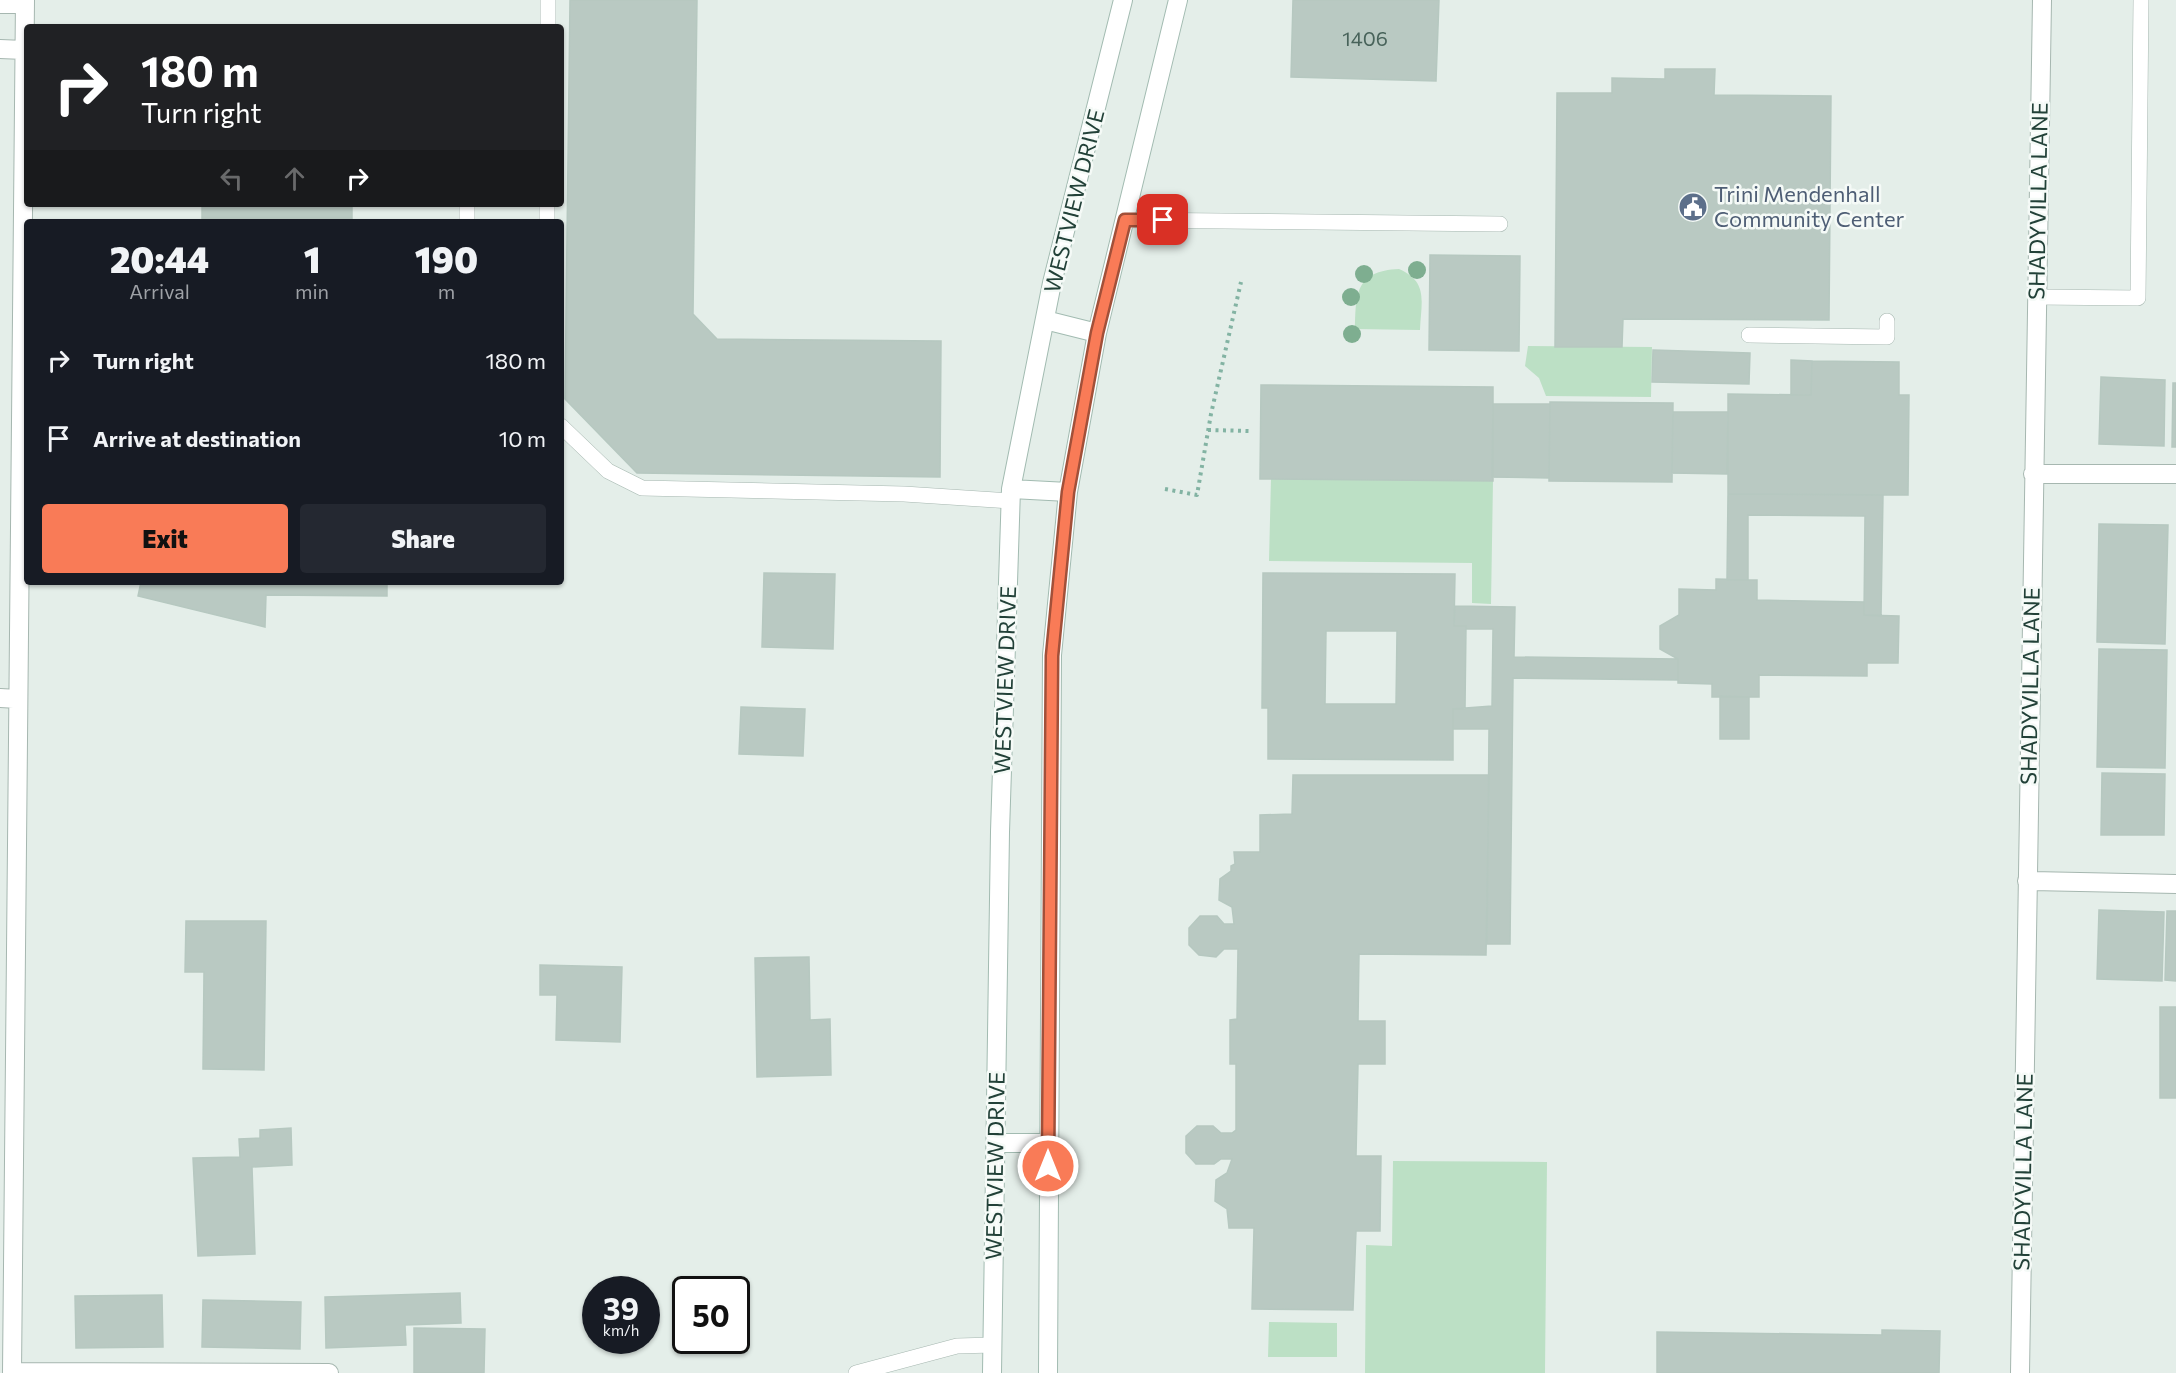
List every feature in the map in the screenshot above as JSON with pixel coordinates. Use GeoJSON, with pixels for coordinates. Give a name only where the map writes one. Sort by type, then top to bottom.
{"type":"FeatureCollection","features":[{"type":"Feature","properties":{"kind":"street","name":"WESTVIEW DRIVE"},"geometry":{"type":"LineString","coordinates":[[992,1373],[1000,832],[1011,495],[1045,320],[1123,0]]}},
{"type":"Feature","properties":{"kind":"street","name":"WESTVIEW DRIVE"},"geometry":{"type":"LineString","coordinates":[[1048,1373],[1052,656],[1068,492],[1097,333],[1178,0]]}},
{"type":"Feature","properties":{"kind":"street","name":"SHADYVILLA LANE"},"geometry":{"type":"LineString","coordinates":[[2020,1373],[2042,0]]}},
{"type":"Feature","properties":{"kind":"street"},"geometry":{"type":"LineString","coordinates":[[0,4],[25,2],[25,24]]}},
{"type":"Feature","properties":{"kind":"street"},"geometry":{"type":"LineString","coordinates":[[0,49],[24,50]]}},
{"type":"Feature","properties":{"kind":"street"},"geometry":{"type":"LineString","coordinates":[[24,126],[9,699],[7,1273],[12,1373],[328,1373]]}},
{"type":"Feature","properties":{"kind":"street"},"geometry":{"type":"LineString","coordinates":[[1045,320],[1097,333]]}},
{"type":"Feature","properties":{"kind":"street"},"geometry":{"type":"LineString","coordinates":[[2033,474],[2176,474]]}},
{"type":"Feature","properties":{"kind":"street"},"geometry":{"type":"LineString","coordinates":[[1011,495],[1068,492]]}},
{"type":"Feature","properties":{"kind":"street"},"geometry":{"type":"LineString","coordinates":[[2027,881],[2176,884]]}},
{"type":"Feature","properties":{"kind":"street"},"geometry":{"type":"LineString","coordinates":[[996,1143],[1048,1143]]}},
{"type":"Feature","properties":{"kind":"lane"},"geometry":{"type":"LineString","coordinates":[[548,0],[548,24]]}},
{"type":"Feature","properties":{"kind":"lane"},"geometry":{"type":"LineString","coordinates":[[2036,297],[2138,298],[2141,0]]}},
{"type":"Feature","properties":{"kind":"lane"},"geometry":{"type":"LineString","coordinates":[[1125,220],[1500,224]]}},
{"type":"Feature","properties":{"kind":"lane"},"geometry":{"type":"LineString","coordinates":[[1749,335],[1887,337],[1887,321]]}},
{"type":"Feature","properties":{"kind":"lane"},"geometry":{"type":"LineString","coordinates":[[564,429],[608,471],[642,488],[1011,495]]}},
{"type":"Feature","properties":{"kind":"lane"},"geometry":{"type":"LineString","coordinates":[[856,1373],[957,1346],[993,1345]]}},
{"type":"Feature","properties":{"kind":"path"},"geometry":{"type":"LineString","coordinates":[[1166,489],[1197,495],[1208,430],[1240,282]]}},
{"type":"Feature","properties":{"kind":"path"},"geometry":{"type":"LineString","coordinates":[[1208,430],[1249,431]]}},
{"type":"Feature","properties":{"kind":"green space"},"geometry":{"type":"Polygon","coordinates":[[[1399,269],[1409,274],[1419,287],[1422,302],[1420,330],[1355,329],[1358,295],[1366,280],[1374,274],[1399,269]]]}},
{"type":"Feature","properties":{"kind":"green space"},"geometry":{"type":"Polygon","coordinates":[[[1528,346],[1652,347],[1651,397],[1546,396],[1539,378],[1525,366],[1528,346]]]}},
{"type":"Feature","properties":{"kind":"green space"},"geometry":{"type":"Polygon","coordinates":[[[1271,478],[1493,481],[1491,604],[1472,603],[1472,563],[1269,561],[1271,478]]]}},
{"type":"Feature","properties":{"kind":"green space"},"geometry":{"type":"Polygon","coordinates":[[[1393,1161],[1547,1162],[1545,1373],[1365,1373],[1366,1245],[1392,1246],[1393,1161]]]}},
{"type":"Feature","properties":{"kind":"green space"},"geometry":{"type":"Polygon","coordinates":[[[1269,1322],[1337,1323],[1337,1357],[1268,1357],[1269,1322]]]}},
{"type":"Feature","properties":{"kind":"building"},"geometry":{"type":"Polygon","coordinates":[[[570,0],[697,0],[693,314],[717,339],[941,341],[940,477],[637,473],[565,399],[570,0]]]}},
{"type":"Feature","properties":{"kind":"building"},"geometry":{"type":"Polygon","coordinates":[[[1293,0],[1439,0],[1436,81],[1291,77],[1293,0]]]}},
{"type":"Feature","properties":{"kind":"building","name":"Trini Mendenhall Community Center"},"geometry":{"type":"Polygon","coordinates":[[[1665,69],[1715,69],[1714,95],[1831,96],[1829,320],[1623,319],[1622,347],[1555,347],[1557,93],[1612,93],[1612,78],[1665,79],[1665,69]]]}},
{"type":"Feature","properties":{"kind":"building"},"geometry":{"type":"Polygon","coordinates":[[[202,207],[352,207],[352,219],[202,219],[202,207]]]}},
{"type":"Feature","properties":{"kind":"building"},"geometry":{"type":"Polygon","coordinates":[[[1430,255],[1520,256],[1519,351],[1429,350],[1430,255]]]}},
{"type":"Feature","properties":{"kind":"building"},"geometry":{"type":"Polygon","coordinates":[[[1653,350],[1750,353],[1749,384],[1652,382],[1653,350]]]}},
{"type":"Feature","properties":{"kind":"building"},"geometry":{"type":"Polygon","coordinates":[[[1791,360],[1812,361],[1811,395],[1791,395],[1791,360]]]}},
{"type":"Feature","properties":{"kind":"building"},"geometry":{"type":"Polygon","coordinates":[[[1812,361],[1899,362],[1899,395],[1909,395],[1908,495],[1728,494],[1728,394],[1811,395],[1812,361]]]}},
{"type":"Feature","properties":{"kind":"building"},"geometry":{"type":"Polygon","coordinates":[[[2101,377],[2165,380],[2164,446],[2099,444],[2101,377]]]}},
{"type":"Feature","properties":{"kind":"building"},"geometry":{"type":"Polygon","coordinates":[[[2173,383],[2176,383],[2176,447],[2172,447],[2173,383]]]}},
{"type":"Feature","properties":{"kind":"building"},"geometry":{"type":"Polygon","coordinates":[[[1261,385],[1493,387],[1493,481],[1260,479],[1261,385]]]}},
{"type":"Feature","properties":{"kind":"building"},"geometry":{"type":"Polygon","coordinates":[[[1550,402],[1673,403],[1672,482],[1549,481],[1550,402]]]}},
{"type":"Feature","properties":{"kind":"building"},"geometry":{"type":"Polygon","coordinates":[[[1493,404],[1550,404],[1549,478],[1492,477],[1493,404]]]}},
{"type":"Feature","properties":{"kind":"building"},"geometry":{"type":"Polygon","coordinates":[[[1673,412],[1728,412],[1727,474],[1672,473],[1673,412]]]}},
{"type":"Feature","properties":{"kind":"building"},"geometry":{"type":"Polygon","coordinates":[[[1728,494],[1883,495],[1881,616],[1864,615],[1865,516],[1748,515],[1748,580],[1727,580],[1728,494]]]}},
{"type":"Feature","properties":{"kind":"building"},"geometry":{"type":"Polygon","coordinates":[[[2099,524],[2168,525],[2165,644],[2097,642],[2099,524]]]}},
{"type":"Feature","properties":{"kind":"building"},"geometry":{"type":"Polygon","coordinates":[[[764,573],[835,574],[833,649],[762,647],[764,573]]]}},
{"type":"Feature","properties":{"kind":"building"},"geometry":{"type":"Polygon","coordinates":[[[1263,573],[1455,574],[1454,626],[1466,626],[1465,709],[1453,709],[1453,760],[1268,759],[1268,708],[1262,708],[1263,573]],[[1326,631],[1325,704],[1396,704],[1397,631],[1326,631]]]}},
{"type":"Feature","properties":{"kind":"building"},"geometry":{"type":"Polygon","coordinates":[[[1716,579],[1757,580],[1757,600],[1864,602],[1864,615],[1899,616],[1898,663],[1867,663],[1867,676],[1759,675],[1759,697],[1712,697],[1712,684],[1678,683],[1678,659],[1660,649],[1660,626],[1679,615],[1679,589],[1716,590],[1716,579]]]}},
{"type":"Feature","properties":{"kind":"building"},"geometry":{"type":"Polygon","coordinates":[[[140,585],[387,585],[387,596],[266,595],[265,627],[138,596],[140,585]]]}},
{"type":"Feature","properties":{"kind":"building"},"geometry":{"type":"Polygon","coordinates":[[[1455,606],[1515,607],[1514,657],[1678,659],[1678,680],[1513,678],[1510,944],[1487,944],[1489,729],[1453,729],[1453,709],[1492,706],[1493,629],[1466,629],[1466,626],[1454,626],[1455,606]]]}},
{"type":"Feature","properties":{"kind":"building"},"geometry":{"type":"Polygon","coordinates":[[[2099,649],[2167,650],[2165,768],[2097,767],[2099,649]]]}},
{"type":"Feature","properties":{"kind":"building"},"geometry":{"type":"Polygon","coordinates":[[[1720,696],[1749,697],[1749,739],[1720,739],[1720,696]]]}},
{"type":"Feature","properties":{"kind":"building"},"geometry":{"type":"Polygon","coordinates":[[[741,707],[805,709],[803,756],[739,754],[741,707]]]}},
{"type":"Feature","properties":{"kind":"building"},"geometry":{"type":"Polygon","coordinates":[[[2102,773],[2165,774],[2164,835],[2101,835],[2102,773]]]}},
{"type":"Feature","properties":{"kind":"building"},"geometry":{"type":"Polygon","coordinates":[[[1293,775],[1489,775],[1486,955],[1359,954],[1358,1021],[1385,1021],[1385,1064],[1358,1064],[1356,1156],[1381,1156],[1380,1231],[1356,1231],[1353,1310],[1252,1309],[1254,1228],[1229,1228],[1227,1209],[1215,1201],[1216,1180],[1227,1173],[1232,1159],[1221,1159],[1214,1164],[1196,1164],[1186,1153],[1186,1136],[1197,1126],[1213,1126],[1221,1133],[1232,1133],[1236,1130],[1236,1064],[1230,1064],[1230,1020],[1237,1019],[1238,949],[1224,949],[1216,957],[1199,955],[1189,945],[1189,928],[1200,916],[1217,916],[1224,924],[1234,924],[1232,907],[1219,900],[1220,879],[1231,871],[1231,866],[1235,864],[1234,852],[1260,852],[1260,815],[1292,814],[1293,775]]]}},
{"type":"Feature","properties":{"kind":"building"},"geometry":{"type":"Polygon","coordinates":[[[2099,910],[2164,912],[2162,981],[2097,979],[2099,910]]]}},
{"type":"Feature","properties":{"kind":"building"},"geometry":{"type":"Polygon","coordinates":[[[2167,911],[2176,911],[2176,981],[2165,980],[2167,911]]]}},
{"type":"Feature","properties":{"kind":"building"},"geometry":{"type":"Polygon","coordinates":[[[186,921],[266,921],[264,1070],[203,1069],[204,972],[185,972],[186,921]]]}},
{"type":"Feature","properties":{"kind":"building"},"geometry":{"type":"Polygon","coordinates":[[[809,957],[810,1020],[830,1019],[831,1075],[757,1077],[755,958],[809,957]]]}},
{"type":"Feature","properties":{"kind":"building"},"geometry":{"type":"Polygon","coordinates":[[[540,965],[622,967],[620,1042],[556,1040],[557,995],[540,995],[540,965]]]}},
{"type":"Feature","properties":{"kind":"building"},"geometry":{"type":"Polygon","coordinates":[[[2160,1007],[2176,1007],[2176,1098],[2160,1098],[2160,1007]]]}},
{"type":"Feature","properties":{"kind":"building"},"geometry":{"type":"Polygon","coordinates":[[[291,1128],[292,1165],[252,1167],[255,1254],[198,1256],[193,1158],[240,1157],[239,1139],[260,1138],[260,1130],[291,1128]]]}},
{"type":"Feature","properties":{"kind":"building"},"geometry":{"type":"Polygon","coordinates":[[[460,1293],[461,1323],[405,1325],[406,1345],[326,1348],[325,1297],[460,1293]]]}},
{"type":"Feature","properties":{"kind":"building"},"geometry":{"type":"Polygon","coordinates":[[[162,1295],[163,1347],[76,1348],[75,1296],[162,1295]]]}},
{"type":"Feature","properties":{"kind":"building"},"geometry":{"type":"Polygon","coordinates":[[[203,1300],[301,1302],[300,1349],[202,1347],[203,1300]]]}},
{"type":"Feature","properties":{"kind":"building"},"geometry":{"type":"Polygon","coordinates":[[[414,1328],[485,1329],[484,1373],[414,1373],[414,1328]]]}},
{"type":"Feature","properties":{"kind":"building"},"geometry":{"type":"Polygon","coordinates":[[[1882,1330],[1940,1331],[1939,1373],[1657,1373],[1657,1332],[1882,1335],[1882,1330]]]}},
{"type":"Feature","properties":{"kind":"place","name":"Trini Mendenhall Community Center"},"geometry":{"type":"Point","coordinates":[1693,207]}},
{"type":"Feature","properties":{"kind":"route"},"geometry":{"type":"LineString","coordinates":[[1048,1166],[1052,656],[1068,492],[1097,333],[1125,220],[1163,220]]}}]}
